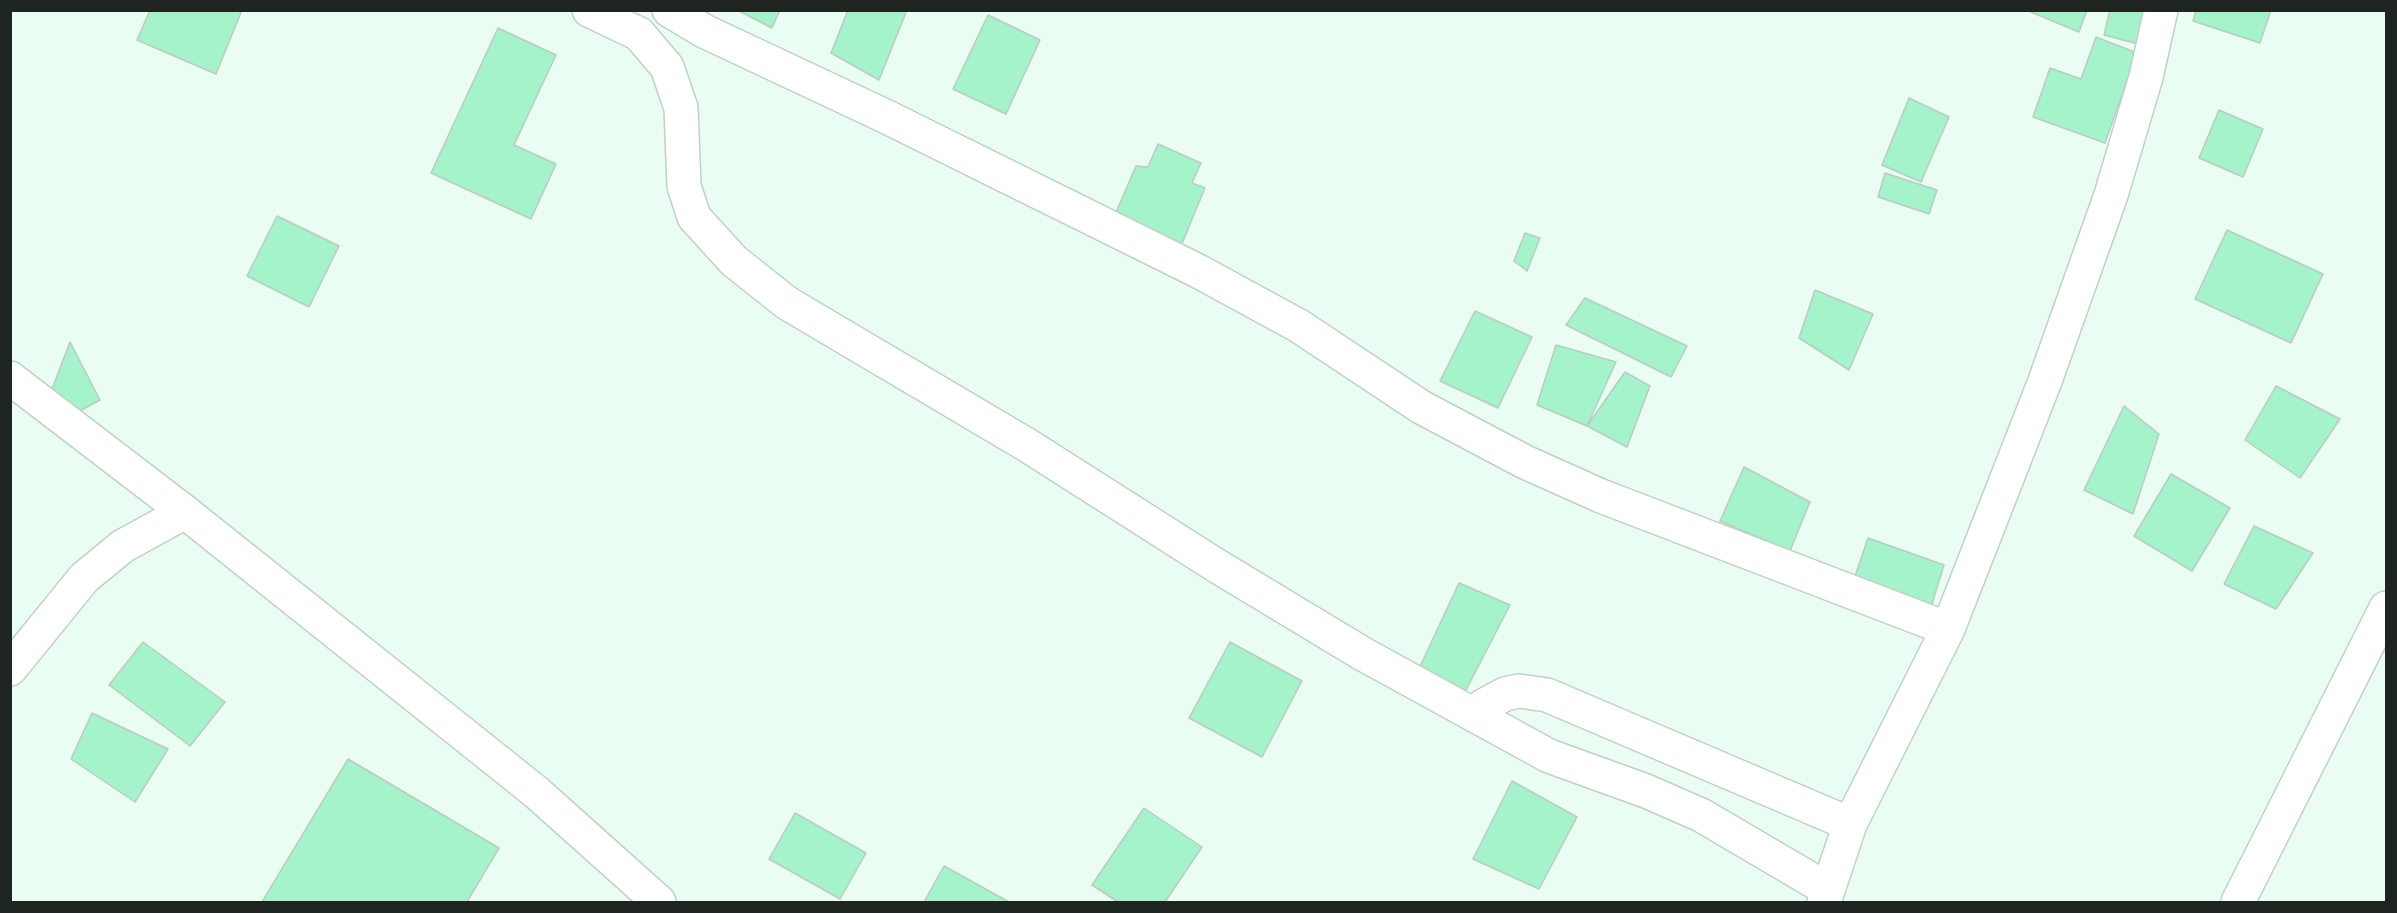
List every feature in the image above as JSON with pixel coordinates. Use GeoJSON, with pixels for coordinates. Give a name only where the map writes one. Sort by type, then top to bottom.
{"type":"FeatureCollection","features":[{"type":"Feature","properties":{"kind":"street"},"geometry":{"type":"LineString","coordinates":[[589,10],[639,34],[667,67],[681,108],[684,186],[691,209],[702,229],[759,284],[787,303],[1027,445],[1334,636],[1549,756],[1683,807],[1826,896],[1850,824],[1920,688],[1947,629],[2045,381],[2111,195],[2146,77],[2161,10]]}},
{"type":"Feature","properties":{"kind":"street"},"geometry":{"type":"LineString","coordinates":[[669,10],[704,31],[887,117],[1198,271],[1299,326],[1421,407],[1525,462],[1601,496],[1947,629]]}},
{"type":"Feature","properties":{"kind":"street"},"geometry":{"type":"LineString","coordinates":[[10,378],[185,512],[536,792],[659,903]]}},
{"type":"Feature","properties":{"kind":"street"},"geometry":{"type":"LineString","coordinates":[[10,669],[84,578],[123,546],[185,512]]}},
{"type":"Feature","properties":{"kind":"street"},"geometry":{"type":"LineString","coordinates":[[2238,903],[2386,608]]}},
{"type":"Feature","properties":{"kind":"street"},"geometry":{"type":"LineString","coordinates":[[1474,715],[1483,706],[1505,694],[1519,691],[1546,694],[1850,824]]}},
{"type":"Feature","properties":{"kind":"building"},"geometry":{"type":"Polygon","coordinates":[[[150,10],[242,10],[216,74],[137,40],[150,10]]]}},
{"type":"Feature","properties":{"kind":"building"},"geometry":{"type":"Polygon","coordinates":[[[737,10],[780,10],[772,28],[737,10]]]}},
{"type":"Feature","properties":{"kind":"building"},"geometry":{"type":"Polygon","coordinates":[[[848,10],[907,10],[879,80],[831,53],[848,10]]]}},
{"type":"Feature","properties":{"kind":"building"},"geometry":{"type":"Polygon","coordinates":[[[2026,10],[2087,10],[2079,32],[2026,10]]]}},
{"type":"Feature","properties":{"kind":"building"},"geometry":{"type":"Polygon","coordinates":[[[2110,10],[2147,10],[2138,44],[2104,35],[2110,10]]]}},
{"type":"Feature","properties":{"kind":"building"},"geometry":{"type":"Polygon","coordinates":[[[2196,10],[2271,10],[2260,43],[2193,21],[2196,10]]]}},
{"type":"Feature","properties":{"kind":"building"},"geometry":{"type":"Polygon","coordinates":[[[988,15],[1040,40],[1006,114],[953,89],[988,15]]]}},
{"type":"Feature","properties":{"kind":"building"},"geometry":{"type":"Polygon","coordinates":[[[498,28],[556,55],[514,145],[556,164],[531,219],[431,173],[498,28]]]}},
{"type":"Feature","properties":{"kind":"building"},"geometry":{"type":"Polygon","coordinates":[[[2096,37],[2137,53],[2105,143],[2033,117],[2050,68],[2081,79],[2096,37]]]}},
{"type":"Feature","properties":{"kind":"building"},"geometry":{"type":"Polygon","coordinates":[[[1909,98],[1949,117],[1921,182],[1882,165],[1909,98]]]}},
{"type":"Feature","properties":{"kind":"building"},"geometry":{"type":"Polygon","coordinates":[[[2219,110],[2263,129],[2243,177],[2199,158],[2219,110]]]}},
{"type":"Feature","properties":{"kind":"building"},"geometry":{"type":"Polygon","coordinates":[[[1158,144],[1201,163],[1192,183],[1205,188],[1181,246],[1114,217],[1136,166],[1148,167],[1158,144]]]}},
{"type":"Feature","properties":{"kind":"building"},"geometry":{"type":"Polygon","coordinates":[[[1885,173],[1937,190],[1929,214],[1878,197],[1885,173]]]}},
{"type":"Feature","properties":{"kind":"building"},"geometry":{"type":"Polygon","coordinates":[[[277,216],[339,246],[309,307],[247,276],[277,216]]]}},
{"type":"Feature","properties":{"kind":"building"},"geometry":{"type":"Polygon","coordinates":[[[2227,230],[2323,274],[2291,343],[2195,299],[2227,230]]]}},
{"type":"Feature","properties":{"kind":"building"},"geometry":{"type":"Polygon","coordinates":[[[1525,233],[1540,238],[1527,271],[1514,261],[1525,233]]]}},
{"type":"Feature","properties":{"kind":"building"},"geometry":{"type":"Polygon","coordinates":[[[1815,290],[1873,314],[1849,370],[1799,338],[1815,290]]]}},
{"type":"Feature","properties":{"kind":"building"},"geometry":{"type":"Polygon","coordinates":[[[1585,298],[1687,346],[1671,377],[1566,325],[1585,298]]]}},
{"type":"Feature","properties":{"kind":"building"},"geometry":{"type":"Polygon","coordinates":[[[1475,311],[1532,337],[1498,408],[1440,381],[1475,311]]]}},
{"type":"Feature","properties":{"kind":"building"},"geometry":{"type":"Polygon","coordinates":[[[70,342],[100,400],[80,411],[52,389],[70,342]]]}},
{"type":"Feature","properties":{"kind":"building"},"geometry":{"type":"Polygon","coordinates":[[[1556,345],[1616,362],[1587,426],[1537,405],[1556,345]]]}},
{"type":"Feature","properties":{"kind":"building"},"geometry":{"type":"Polygon","coordinates":[[[1625,372],[1650,386],[1627,447],[1587,426],[1625,372]]]}},
{"type":"Feature","properties":{"kind":"building"},"geometry":{"type":"Polygon","coordinates":[[[2276,386],[2340,419],[2300,478],[2245,440],[2276,386]]]}},
{"type":"Feature","properties":{"kind":"building"},"geometry":{"type":"Polygon","coordinates":[[[2124,406],[2159,434],[2133,514],[2084,490],[2124,406]]]}},
{"type":"Feature","properties":{"kind":"building"},"geometry":{"type":"Polygon","coordinates":[[[1744,467],[1810,502],[1790,551],[1720,521],[1744,467]]]}},
{"type":"Feature","properties":{"kind":"building"},"geometry":{"type":"Polygon","coordinates":[[[2171,474],[2230,508],[2192,571],[2134,536],[2171,474]]]}},
{"type":"Feature","properties":{"kind":"building"},"geometry":{"type":"Polygon","coordinates":[[[2254,526],[2313,553],[2276,609],[2224,584],[2254,526]]]}},
{"type":"Feature","properties":{"kind":"building"},"geometry":{"type":"Polygon","coordinates":[[[1868,538],[1944,565],[1931,607],[1853,582],[1868,538]]]}},
{"type":"Feature","properties":{"kind":"building"},"geometry":{"type":"Polygon","coordinates":[[[1459,583],[1510,605],[1466,690],[1416,675],[1459,583]]]}},
{"type":"Feature","properties":{"kind":"building"},"geometry":{"type":"Polygon","coordinates":[[[143,642],[225,702],[190,746],[109,685],[143,642]]]}},
{"type":"Feature","properties":{"kind":"building"},"geometry":{"type":"Polygon","coordinates":[[[1230,642],[1302,681],[1262,757],[1189,718],[1230,642]]]}},
{"type":"Feature","properties":{"kind":"building"},"geometry":{"type":"Polygon","coordinates":[[[92,713],[168,749],[135,802],[71,759],[92,713]]]}},
{"type":"Feature","properties":{"kind":"building"},"geometry":{"type":"Polygon","coordinates":[[[348,759],[499,848],[467,902],[262,902],[348,759]]]}},
{"type":"Feature","properties":{"kind":"building"},"geometry":{"type":"Polygon","coordinates":[[[1512,781],[1577,817],[1539,889],[1473,859],[1512,781]]]}},
{"type":"Feature","properties":{"kind":"building"},"geometry":{"type":"Polygon","coordinates":[[[1144,808],[1202,847],[1165,902],[1118,902],[1092,885],[1144,808]]]}},
{"type":"Feature","properties":{"kind":"building"},"geometry":{"type":"Polygon","coordinates":[[[795,813],[866,853],[840,899],[769,859],[795,813]]]}},
{"type":"Feature","properties":{"kind":"building"},"geometry":{"type":"Polygon","coordinates":[[[944,866],[1009,902],[924,902],[944,866]]]}}]}
